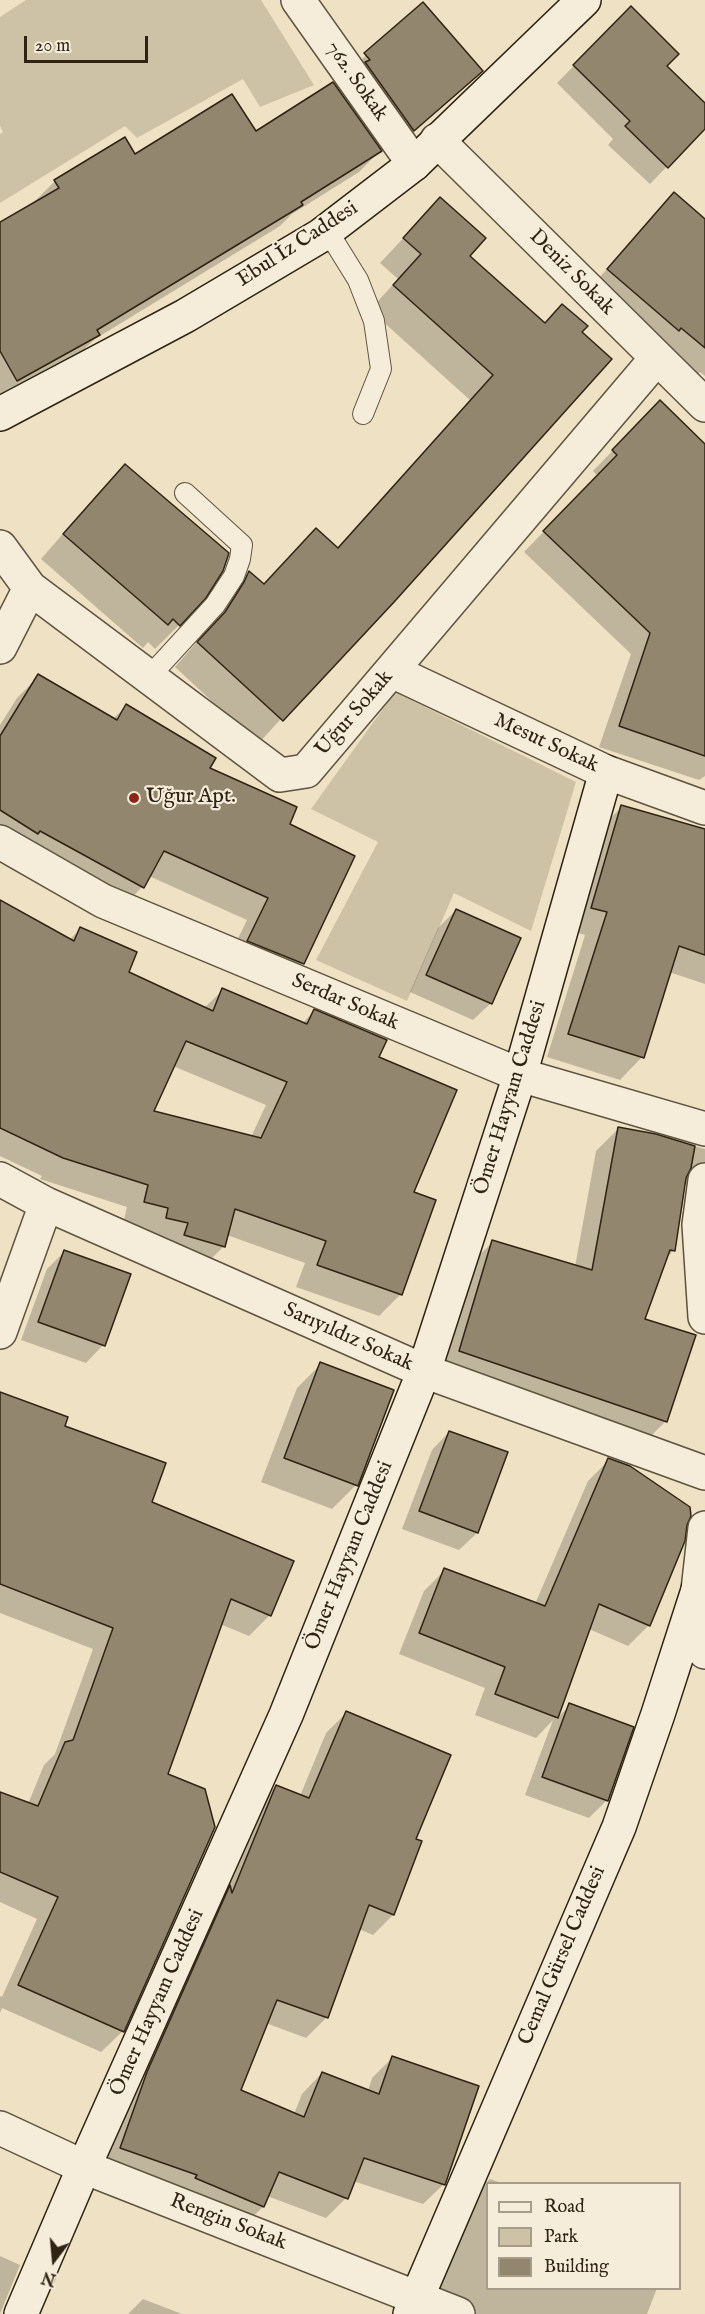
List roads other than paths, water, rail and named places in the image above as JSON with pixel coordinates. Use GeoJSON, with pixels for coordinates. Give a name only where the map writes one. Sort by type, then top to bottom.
{"type":"FeatureCollection","features":[{"type":"Feature","properties":{"kind":"street","name":"762. Sokak"},"geometry":{"type":"LineString","coordinates":[[298,0],[414,164]]}},
{"type":"Feature","properties":{"kind":"street","name":"Ebul İz Caddesi"},"geometry":{"type":"LineString","coordinates":[[0,414],[185,316],[327,230],[414,164],[584,0]]}},
{"type":"Feature","properties":{"kind":"street","name":"Deniz Sokak"},"geometry":{"type":"LineString","coordinates":[[437,140],[705,405]]}},
{"type":"Feature","properties":{"kind":"street","name":"Uğur Sokak"},"geometry":{"type":"LineString","coordinates":[[0,547],[30,588],[280,775],[306,771],[656,359]]}},
{"type":"Feature","properties":{"kind":"street"},"geometry":{"type":"LineString","coordinates":[[0,647],[30,588]]}},
{"type":"Feature","properties":{"kind":"street","name":"Mesut Sokak"},"geometry":{"type":"LineString","coordinates":[[392,671],[606,772],[705,808]]}},
{"type":"Feature","properties":{"kind":"street","name":"Ömer Hayyam Caddesi"},"geometry":{"type":"LineString","coordinates":[[21,2314],[84,2167],[286,1715],[424,1371],[520,1075],[606,772]]}},
{"type":"Feature","properties":{"kind":"street","name":"Serdar Sokak"},"geometry":{"type":"LineString","coordinates":[[0,842],[103,902],[520,1075],[705,1129]]}},
{"type":"Feature","properties":{"kind":"street","name":"Sarıyıldız Sokak"},"geometry":{"type":"LineString","coordinates":[[0,1179],[46,1204],[424,1371],[705,1473]]}},
{"type":"Feature","properties":{"kind":"street"},"geometry":{"type":"LineString","coordinates":[[705,1180],[699,1225],[705,1317]]}},
{"type":"Feature","properties":{"kind":"street"},"geometry":{"type":"LineString","coordinates":[[0,1332],[46,1204]]}},
{"type":"Feature","properties":{"kind":"street"},"geometry":{"type":"LineString","coordinates":[[705,1528],[701,1591],[705,1652]]}},
{"type":"Feature","properties":{"kind":"street","name":"Cemal Gürsel Caddesi"},"geometry":{"type":"LineString","coordinates":[[413,2306],[619,1827],[701,1591]]}},
{"type":"Feature","properties":{"kind":"street","name":"Rengin Sokak"},"geometry":{"type":"LineString","coordinates":[[0,2128],[84,2167],[413,2306],[458,2314]]}},
{"type":"Feature","properties":{"kind":"lane"},"geometry":{"type":"LineString","coordinates":[[327,230],[358,280],[374,321],[381,369],[363,414]]}},
{"type":"Feature","properties":{"kind":"lane"},"geometry":{"type":"LineString","coordinates":[[149,677],[215,605],[234,576],[240,559],[242,545],[185,493]]}},
{"type":"Feature","properties":{"kind":"place","name":"Uğur Apt."},"geometry":{"type":"Point","coordinates":[134,798]}}]}
